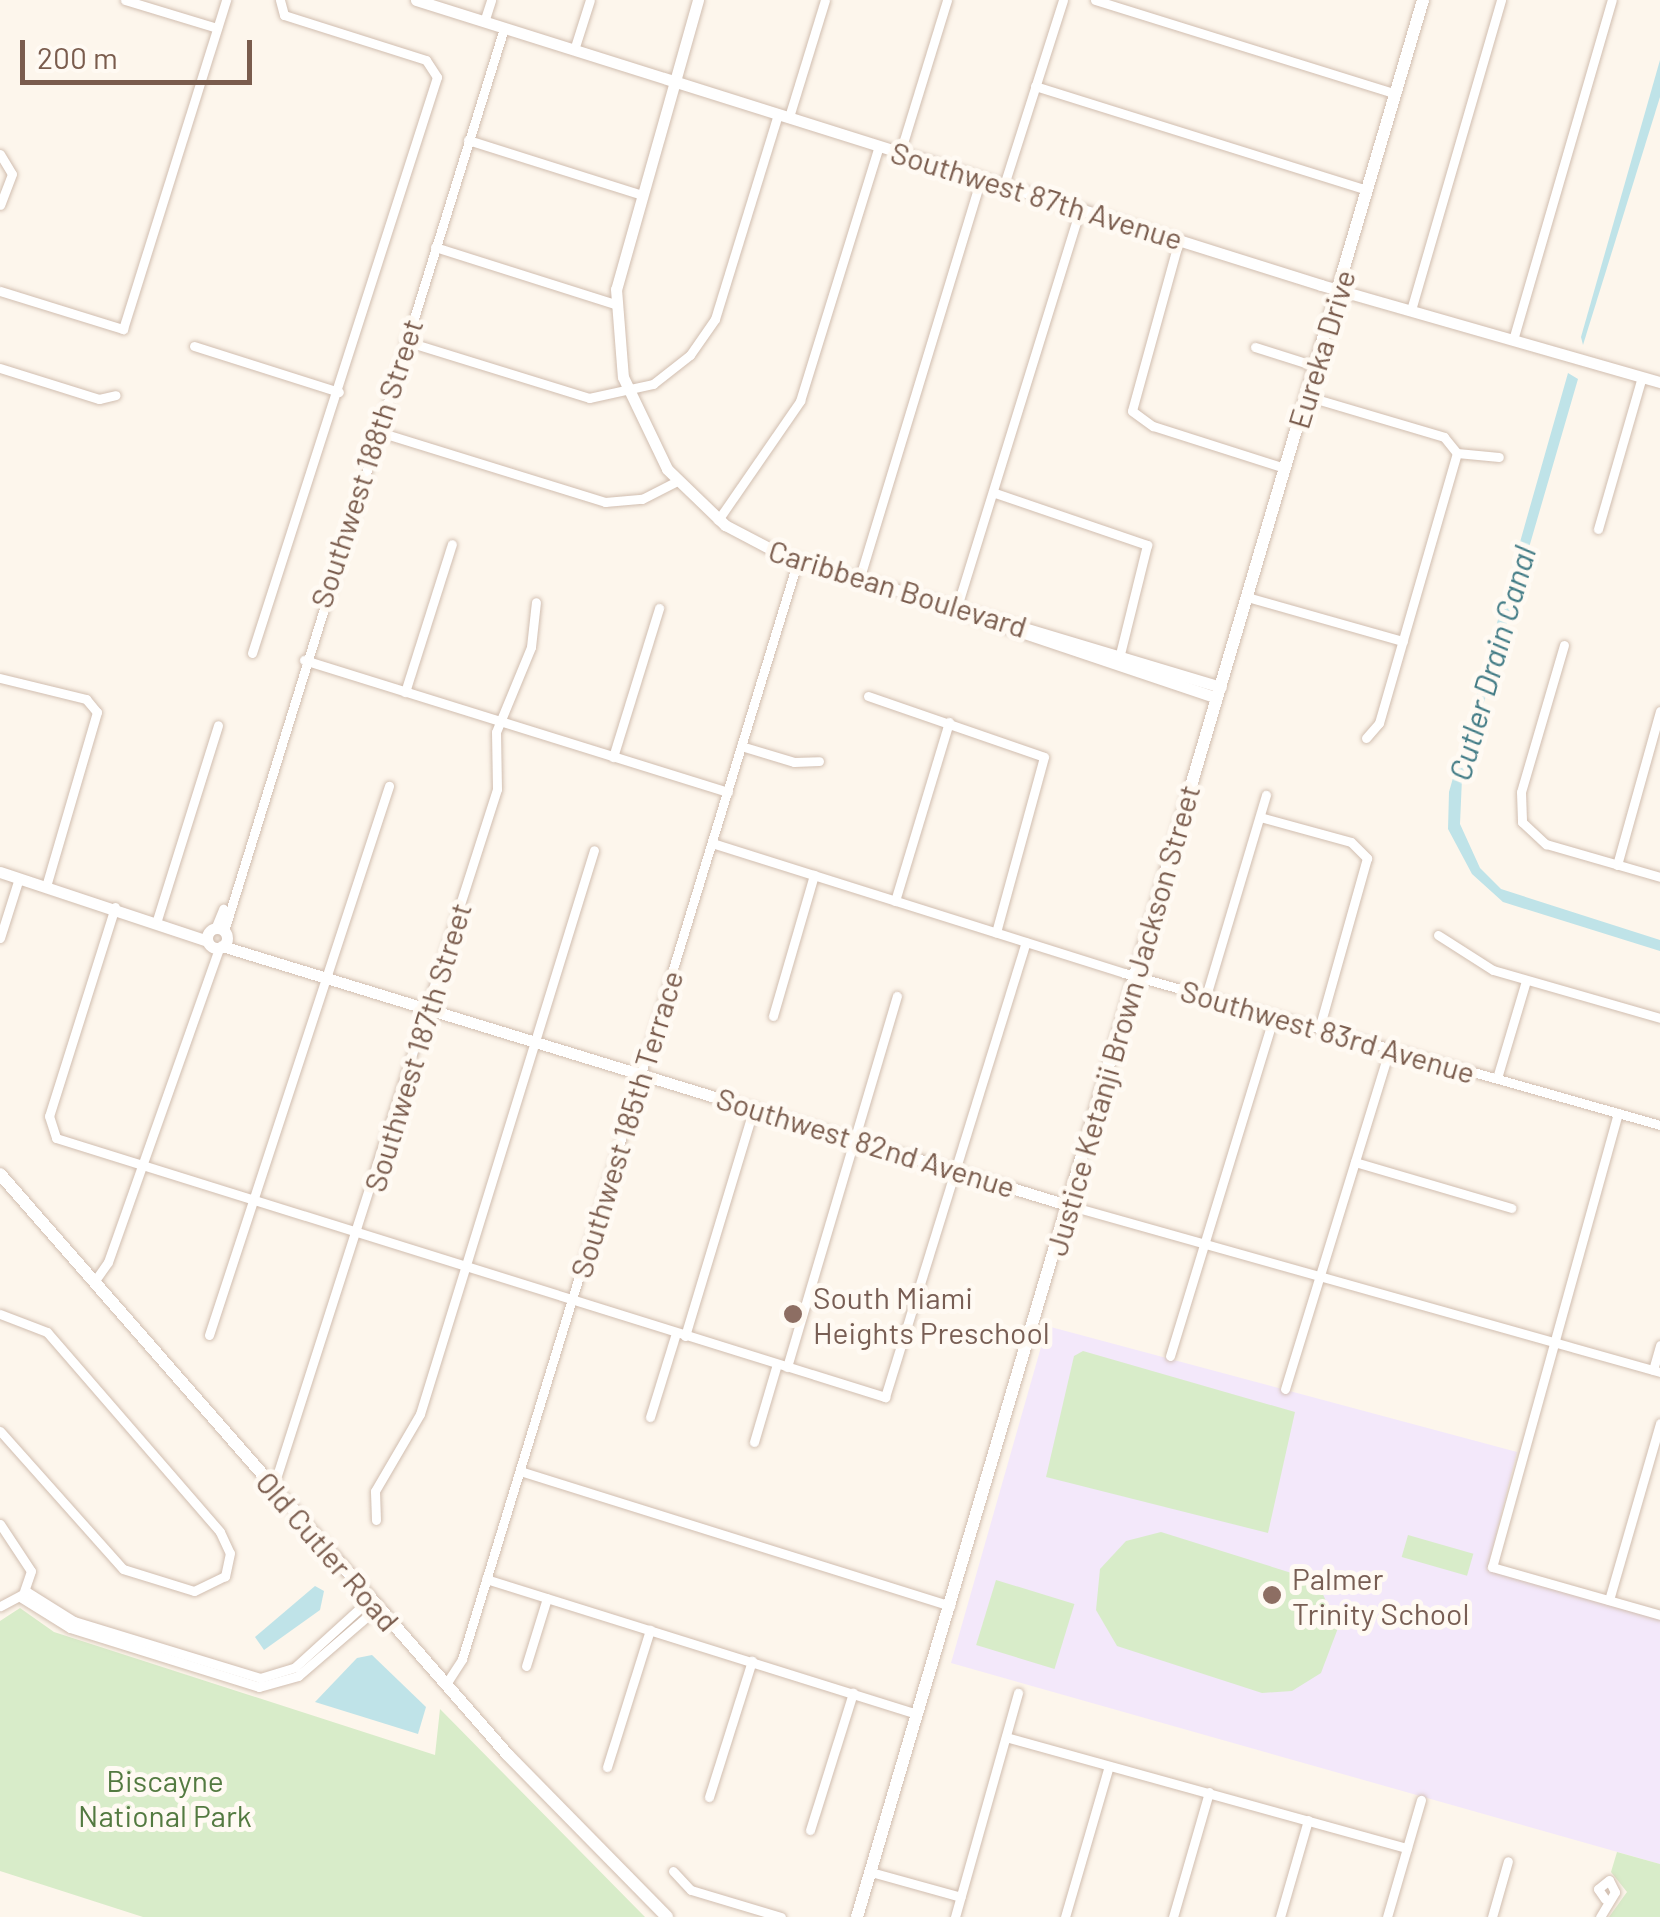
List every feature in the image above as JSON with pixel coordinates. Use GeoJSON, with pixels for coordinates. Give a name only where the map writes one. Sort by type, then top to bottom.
{"type":"FeatureCollection","features":[{"type":"Feature","properties":{"kind":"main road","name":"Eureka Drive"},"geometry":{"type":"LineString","coordinates":[[1219,692],[1423,0]]}},
{"type":"Feature","properties":{"kind":"main road","name":"Justice Ketanji Brown Jackson Street"},"geometry":{"type":"LineString","coordinates":[[857,1917],[1219,692]]}},
{"type":"Feature","properties":{"kind":"main road","name":"Old Cutler Road"},"geometry":{"type":"LineString","coordinates":[[0,1174],[374,1604],[667,1917]]}},
{"type":"Feature","properties":{"kind":"street"},"geometry":{"type":"LineString","coordinates":[[125,0],[217,28]]}},
{"type":"Feature","properties":{"kind":"street"},"geometry":{"type":"LineString","coordinates":[[0,290],[123,329],[226,0]]}},
{"type":"Feature","properties":{"kind":"street","name":"Southwest 87th Avenue"},"geometry":{"type":"LineString","coordinates":[[416,0],[1338,290],[1660,382]]}},
{"type":"Feature","properties":{"kind":"street"},"geometry":{"type":"LineString","coordinates":[[484,22],[491,0]]}},
{"type":"Feature","properties":{"kind":"street"},"geometry":{"type":"LineString","coordinates":[[574,50],[590,0]]}},
{"type":"Feature","properties":{"kind":"street","name":"Caribbean Boulevard"},"geometry":{"type":"LineString","coordinates":[[698,0],[639,194],[615,304],[628,394],[676,480],[718,520],[798,560],[1219,692]]}},
{"type":"Feature","properties":{"kind":"street"},"geometry":{"type":"LineString","coordinates":[[405,341],[589,398],[628,394],[680,365],[715,319],[826,0]]}},
{"type":"Feature","properties":{"kind":"street"},"geometry":{"type":"LineString","coordinates":[[900,153],[947,0]]}},
{"type":"Feature","properties":{"kind":"street"},"geometry":{"type":"LineString","coordinates":[[1004,185],[1063,0]]}},
{"type":"Feature","properties":{"kind":"street"},"geometry":{"type":"LineString","coordinates":[[1096,0],[1396,94]]}},
{"type":"Feature","properties":{"kind":"street"},"geometry":{"type":"LineString","coordinates":[[1411,310],[1501,0]]}},
{"type":"Feature","properties":{"kind":"street"},"geometry":{"type":"LineString","coordinates":[[1512,340],[1612,0]]}},
{"type":"Feature","properties":{"kind":"street"},"geometry":{"type":"LineString","coordinates":[[252,653],[436,84],[434,67],[280,6]]}},
{"type":"Feature","properties":{"kind":"street","name":"Southwest 188th Street"},"geometry":{"type":"LineString","coordinates":[[94,1282],[140,1164],[206,972],[504,28]]}},
{"type":"Feature","properties":{"kind":"street"},"geometry":{"type":"LineString","coordinates":[[1036,86],[1368,190]]}},
{"type":"Feature","properties":{"kind":"street"},"geometry":{"type":"LineString","coordinates":[[468,140],[639,194]]}},
{"type":"Feature","properties":{"kind":"street"},"geometry":{"type":"LineString","coordinates":[[718,520],[800,400],[879,146]]}},
{"type":"Feature","properties":{"kind":"street"},"geometry":{"type":"LineString","coordinates":[[0,154],[11,171],[0,205]]}},
{"type":"Feature","properties":{"kind":"street"},"geometry":{"type":"LineString","coordinates":[[860,580],[981,178]]}},
{"type":"Feature","properties":{"kind":"street"},"geometry":{"type":"LineString","coordinates":[[956,610],[1080,209]]}},
{"type":"Feature","properties":{"kind":"street"},"geometry":{"type":"LineString","coordinates":[[1179,240],[1133,393],[1135,416],[1285,468]]}},
{"type":"Feature","properties":{"kind":"street"},"geometry":{"type":"LineString","coordinates":[[435,247],[615,304]]}},
{"type":"Feature","properties":{"kind":"street"},"geometry":{"type":"LineString","coordinates":[[194,346],[339,392]]}},
{"type":"Feature","properties":{"kind":"street"},"geometry":{"type":"LineString","coordinates":[[1255,347],[1315,366]]}},
{"type":"Feature","properties":{"kind":"street"},"geometry":{"type":"LineString","coordinates":[[0,368],[99,399],[116,395]]}},
{"type":"Feature","properties":{"kind":"street"},"geometry":{"type":"LineString","coordinates":[[1598,529],[1642,376]]}},
{"type":"Feature","properties":{"kind":"street"},"geometry":{"type":"LineString","coordinates":[[1306,396],[1444,437],[1457,453],[1499,456]]}},
{"type":"Feature","properties":{"kind":"street"},"geometry":{"type":"LineString","coordinates":[[376,431],[605,502],[642,499],[676,480]]}},
{"type":"Feature","properties":{"kind":"street"},"geometry":{"type":"LineString","coordinates":[[1366,738],[1379,723],[1457,453]]}},
{"type":"Feature","properties":{"kind":"street"},"geometry":{"type":"LineString","coordinates":[[994,493],[1147,545],[1118,661]]}},
{"type":"Feature","properties":{"kind":"street"},"geometry":{"type":"LineString","coordinates":[[405,692],[452,544]]}},
{"type":"Feature","properties":{"kind":"street","name":"Southwest 185th Terrace"},"geometry":{"type":"LineString","coordinates":[[446,1684],[462,1660],[798,560]]}},
{"type":"Feature","properties":{"kind":"street"},"geometry":{"type":"LineString","coordinates":[[1247,597],[1402,642]]}},
{"type":"Feature","properties":{"kind":"street","name":"Southwest 187th Street"},"geometry":{"type":"LineString","coordinates":[[273,1488],[358,1234],[497,789],[499,721],[530,647],[536,602]]}},
{"type":"Feature","properties":{"kind":"street"},"geometry":{"type":"LineString","coordinates":[[613,757],[658,608]]}},
{"type":"Feature","properties":{"kind":"street"},"geometry":{"type":"LineString","coordinates":[[1564,645],[1520,816],[1538,840],[1660,877]]}},
{"type":"Feature","properties":{"kind":"street"},"geometry":{"type":"LineString","coordinates":[[304,660],[728,792]]}},
{"type":"Feature","properties":{"kind":"street"},"geometry":{"type":"LineString","coordinates":[[1,678],[96,708],[46,886]]}},
{"type":"Feature","properties":{"kind":"street"},"geometry":{"type":"LineString","coordinates":[[868,696],[1044,757],[996,933]]}},
{"type":"Feature","properties":{"kind":"street"},"geometry":{"type":"LineString","coordinates":[[1617,865],[1660,711]]}},
{"type":"Feature","properties":{"kind":"street"},"geometry":{"type":"LineString","coordinates":[[895,902],[949,722]]}},
{"type":"Feature","properties":{"kind":"street"},"geometry":{"type":"LineString","coordinates":[[157,920],[218,725]]}},
{"type":"Feature","properties":{"kind":"street"},"geometry":{"type":"LineString","coordinates":[[742,746],[794,762],[819,761]]}},
{"type":"Feature","properties":{"kind":"street"},"geometry":{"type":"LineString","coordinates":[[209,1334],[388,786]]}},
{"type":"Feature","properties":{"kind":"street"},"geometry":{"type":"LineString","coordinates":[[1206,996],[1266,795]]}},
{"type":"Feature","properties":{"kind":"street"},"geometry":{"type":"LineString","coordinates":[[1260,816],[1365,852],[1319,1028]]}},
{"type":"Feature","properties":{"kind":"street","name":"Southwest 83rd Avenue"},"geometry":{"type":"LineString","coordinates":[[712,843],[1136,976],[1660,1124]]}},
{"type":"Feature","properties":{"kind":"street"},"geometry":{"type":"LineString","coordinates":[[376,1520],[374,1492],[416,1424],[594,850]]}},
{"type":"Feature","properties":{"kind":"street","name":"Southwest 82nd Avenue"},"geometry":{"type":"LineString","coordinates":[[0,872],[1067,1205],[1657,1371]]}},
{"type":"Feature","properties":{"kind":"street"},"geometry":{"type":"LineString","coordinates":[[773,1016],[814,875]]}},
{"type":"Feature","properties":{"kind":"street"},"geometry":{"type":"LineString","coordinates":[[0,938],[19,878]]}},
{"type":"Feature","properties":{"kind":"street"},"geometry":{"type":"LineString","coordinates":[[115,907],[50,1132],[358,1234],[885,1397],[1026,942]]}},
{"type":"Feature","properties":{"kind":"street"},"geometry":{"type":"LineString","coordinates":[[1438,935],[1465,957],[1526,981],[1660,1018]]}},
{"type":"Feature","properties":{"kind":"street"},"geometry":{"type":"LineString","coordinates":[[1497,1078],[1526,981]]}},
{"type":"Feature","properties":{"kind":"street"},"geometry":{"type":"LineString","coordinates":[[754,1442],[855,1139],[897,996]]}},
{"type":"Feature","properties":{"kind":"street"},"geometry":{"type":"LineString","coordinates":[[1170,1356],[1274,1016]]}},
{"type":"Feature","properties":{"kind":"street"},"geometry":{"type":"LineString","coordinates":[[1285,1388],[1390,1048]]}},
{"type":"Feature","properties":{"kind":"street"},"geometry":{"type":"LineString","coordinates":[[650,1417],[681,1335],[754,1107]]}},
{"type":"Feature","properties":{"kind":"street"},"geometry":{"type":"LineString","coordinates":[[1618,1113],[1492,1567],[1660,1615]]}},
{"type":"Feature","properties":{"kind":"street"},"geometry":{"type":"LineString","coordinates":[[1355,1162],[1511,1208]]}},
{"type":"Feature","properties":{"kind":"street"},"geometry":{"type":"LineString","coordinates":[[0,1314],[48,1332],[228,1544],[225,1576],[197,1591],[121,1567],[0,1432]]}},
{"type":"Feature","properties":{"kind":"street"},"geometry":{"type":"LineString","coordinates":[[1657,1371],[1660,1345]]}},
{"type":"Feature","properties":{"kind":"street"},"geometry":{"type":"LineString","coordinates":[[1609,1600],[1660,1423]]}},
{"type":"Feature","properties":{"kind":"street"},"geometry":{"type":"LineString","coordinates":[[520,1470],[950,1606]]}},
{"type":"Feature","properties":{"kind":"street"},"geometry":{"type":"LineString","coordinates":[[0,1524],[28,1558],[23,1594]]}},
{"type":"Feature","properties":{"kind":"street"},"geometry":{"type":"LineString","coordinates":[[486,1579],[917,1714]]}},
{"type":"Feature","properties":{"kind":"street"},"geometry":{"type":"LineString","coordinates":[[23,1594],[70,1628],[259,1682],[298,1676],[374,1604]]}},
{"type":"Feature","properties":{"kind":"street"},"geometry":{"type":"LineString","coordinates":[[0,1606],[23,1594]]}},
{"type":"Feature","properties":{"kind":"street"},"geometry":{"type":"LineString","coordinates":[[526,1666],[547,1598]]}},
{"type":"Feature","properties":{"kind":"street"},"geometry":{"type":"LineString","coordinates":[[608,1766],[650,1630]]}},
{"type":"Feature","properties":{"kind":"street"},"geometry":{"type":"LineString","coordinates":[[709,1796],[752,1661]]}},
{"type":"Feature","properties":{"kind":"street"},"geometry":{"type":"LineString","coordinates":[[955,1917],[1018,1693]]}},
{"type":"Feature","properties":{"kind":"street"},"geometry":{"type":"LineString","coordinates":[[810,1830],[852,1694]]}},
{"type":"Feature","properties":{"kind":"street"},"geometry":{"type":"LineString","coordinates":[[1006,1736],[1407,1848]]}},
{"type":"Feature","properties":{"kind":"street"},"geometry":{"type":"LineString","coordinates":[[1065,1917],[1109,1766]]}},
{"type":"Feature","properties":{"kind":"street"},"geometry":{"type":"LineString","coordinates":[[1174,1917],[1209,1792]]}},
{"type":"Feature","properties":{"kind":"street"},"geometry":{"type":"LineString","coordinates":[[1387,1917],[1421,1800]]}},
{"type":"Feature","properties":{"kind":"street"},"geometry":{"type":"LineString","coordinates":[[1280,1917],[1308,1820]]}},
{"type":"Feature","properties":{"kind":"street"},"geometry":{"type":"LineString","coordinates":[[1492,1917],[1508,1860]]}},
{"type":"Feature","properties":{"kind":"street"},"geometry":{"type":"LineString","coordinates":[[673,1871],[691,1890],[781,1917]]}},
{"type":"Feature","properties":{"kind":"street"},"geometry":{"type":"LineString","coordinates":[[871,1872],[961,1897]]}},
{"type":"Feature","properties":{"kind":"street"},"geometry":{"type":"LineString","coordinates":[[1600,1917],[1605,1900]]}},
{"type":"Feature","properties":{"kind":"shaded area","name":"Palmer Trinity School"},"geometry":{"type":"Polygon","coordinates":[[[1047,1326],[1517,1452],[1487,1570],[1660,1619],[1660,1864],[951,1663],[1047,1326]]]}},
{"type":"Feature","properties":{"kind":"green space"},"geometry":{"type":"Polygon","coordinates":[[[1083,1351],[1295,1412],[1268,1533],[1046,1477],[1074,1356],[1083,1351]]]}},
{"type":"Feature","properties":{"kind":"green space"},"geometry":{"type":"Polygon","coordinates":[[[1161,1532],[1317,1581],[1338,1628],[1321,1673],[1292,1691],[1262,1693],[1117,1646],[1096,1610],[1100,1569],[1126,1541],[1161,1532]]]}},
{"type":"Feature","properties":{"kind":"green space"},"geometry":{"type":"Polygon","coordinates":[[[1408,1535],[1473,1554],[1467,1576],[1402,1557],[1408,1535]]]}},
{"type":"Feature","properties":{"kind":"green space"},"geometry":{"type":"Polygon","coordinates":[[[996,1580],[1074,1604],[1055,1669],[976,1645],[996,1580]]]}},
{"type":"Feature","properties":{"kind":"green space","name":"Biscayne National Park"},"geometry":{"type":"Polygon","coordinates":[[[20,1608],[54,1632],[435,1755],[440,1709],[645,1917],[143,1917],[0,1871],[0,1621],[20,1608]]]}},
{"type":"Feature","properties":{"kind":"green space"},"geometry":{"type":"Polygon","coordinates":[[[1617,1852],[1660,1864],[1660,1917],[1609,1917],[1627,1892],[1611,1872],[1617,1852]]]}},
{"type":"Feature","properties":{"kind":"water"},"geometry":{"type":"Polygon","coordinates":[[[1660,60],[1660,97],[1583,345],[1581,337],[1660,60]]]}},
{"type":"Feature","properties":{"kind":"water","name":"Cutler Drain Canal"},"geometry":{"type":"Polygon","coordinates":[[[1568,373],[1578,379],[1462,778],[1460,824],[1480,868],[1501,889],[1660,940],[1660,951],[1503,902],[1472,874],[1448,829],[1449,792],[1568,373]]]}},
{"type":"Feature","properties":{"kind":"water"},"geometry":{"type":"Polygon","coordinates":[[[315,1586],[324,1591],[320,1610],[264,1650],[255,1637],[315,1586]]]}},
{"type":"Feature","properties":{"kind":"water"},"geometry":{"type":"Polygon","coordinates":[[[372,1655],[426,1707],[418,1734],[315,1702],[357,1658],[372,1655]]]}},
{"type":"Feature","properties":{"kind":"place","name":"South Miami Heights Preschool"},"geometry":{"type":"Point","coordinates":[793,1314]}},
{"type":"Feature","properties":{"kind":"place","name":"Palmer Trinity School"},"geometry":{"type":"Point","coordinates":[1272,1595]}}]}
